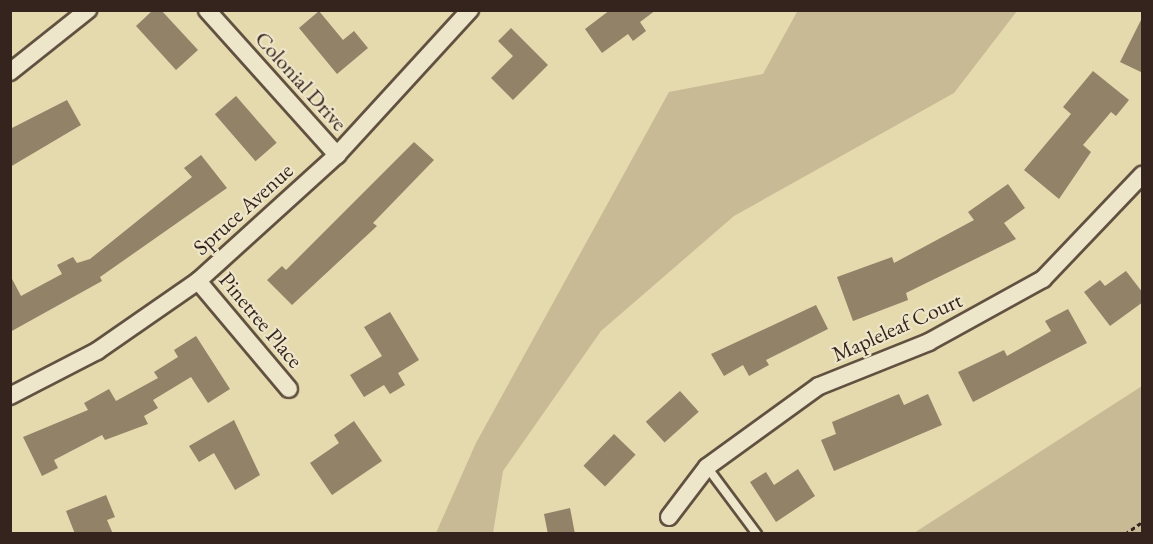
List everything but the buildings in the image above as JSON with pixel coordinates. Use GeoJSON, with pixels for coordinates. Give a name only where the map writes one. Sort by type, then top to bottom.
{"type":"FeatureCollection","features":[{"type":"Feature","properties":{"kind":"street"},"geometry":{"type":"LineString","coordinates":[[10,72],[88,10]]}},
{"type":"Feature","properties":{"kind":"street","name":"Colonial Drive"},"geometry":{"type":"LineString","coordinates":[[207,10],[337,155]]}},
{"type":"Feature","properties":{"kind":"street","name":"Spruce Avenue"},"geometry":{"type":"LineString","coordinates":[[10,396],[97,351],[198,281],[337,155],[470,10]]}},
{"type":"Feature","properties":{"kind":"street","name":"Mapleleaf Court"},"geometry":{"type":"LineString","coordinates":[[669,517],[707,467],[819,386],[928,342],[1043,279],[1143,175]]}},
{"type":"Feature","properties":{"kind":"street","name":"Pinetree Place"},"geometry":{"type":"LineString","coordinates":[[198,281],[289,389]]}},
{"type":"Feature","properties":{"kind":"lane"},"geometry":{"type":"LineString","coordinates":[[707,467],[757,534]]}},
{"type":"Feature","properties":{"kind":"path"},"geometry":{"type":"LineString","coordinates":[[1125,534],[1143,522]]}},
{"type":"Feature","properties":{"kind":"shaded area"},"geometry":{"type":"Polygon","coordinates":[[[798,10],[1017,11],[954,93],[734,216],[601,331],[503,471],[493,533],[436,533],[476,443],[669,92],[763,74],[798,10]]]}},
{"type":"Feature","properties":{"kind":"shaded area"},"geometry":{"type":"Polygon","coordinates":[[[1142,386],[1142,533],[914,533],[1142,386]]]}}]}
